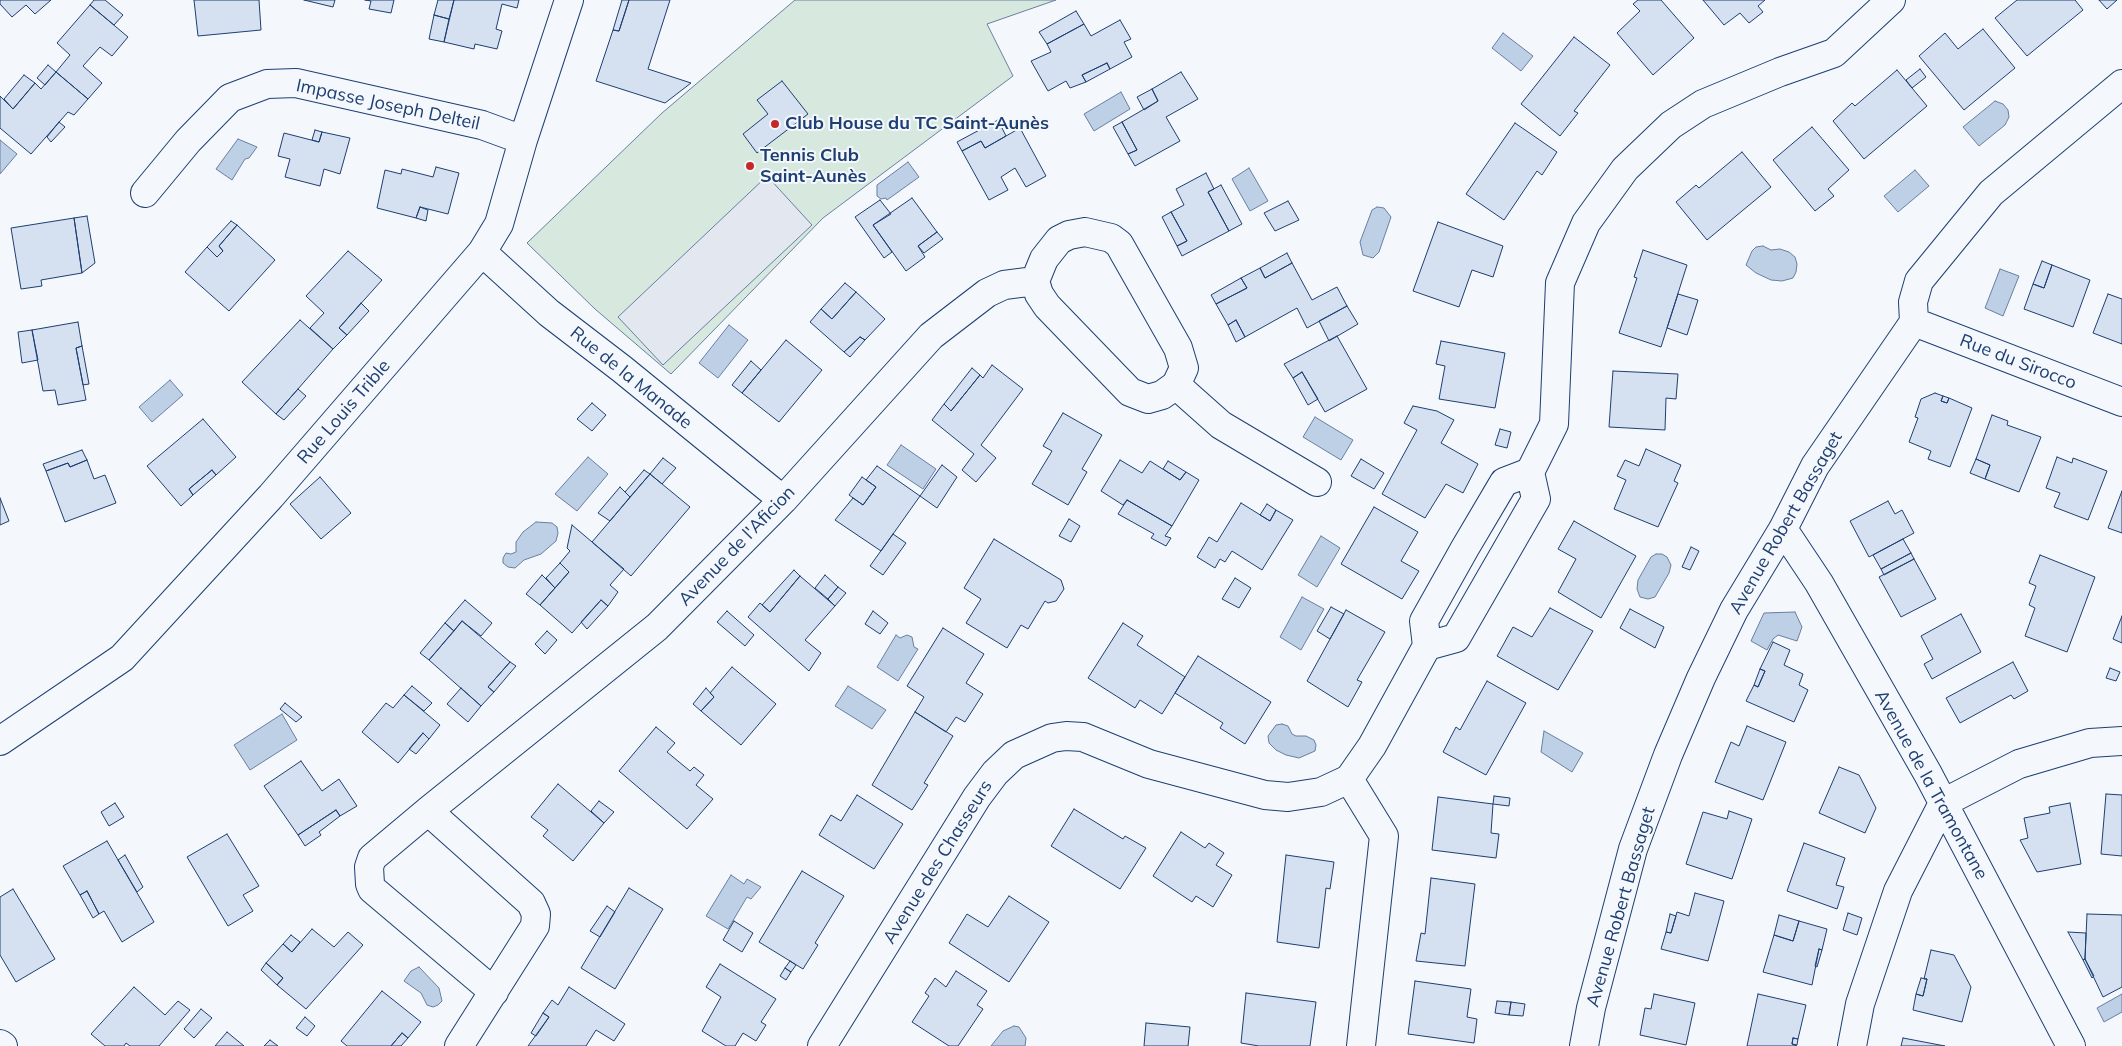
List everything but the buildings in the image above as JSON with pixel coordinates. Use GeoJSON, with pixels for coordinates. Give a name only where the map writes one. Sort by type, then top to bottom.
{"type":"FeatureCollection","features":[{"type":"Feature","properties":{"kind":"street","name":"Rue Louis Trible"},"geometry":{"type":"LineString","coordinates":[[0,742],[122,658],[271,496],[482,252],[499,224],[523,140],[569,0]]}},
{"type":"Feature","properties":{"kind":"street"},"geometry":{"type":"LineString","coordinates":[[1427,646],[1456,638],[1536,499],[1530,472],[1554,424],[1560,283],[1586,223],[1625,169],[1671,125],[1703,104],[1780,72],[1834,53],[1891,0]]}},
{"type":"Feature","properties":{"kind":"street","name":"Impasse Joseph Delteil"},"geometry":{"type":"LineString","coordinates":[[145,192],[188,141],[230,98],[267,84],[296,83],[482,125],[523,140]]}},
{"type":"Feature","properties":{"kind":"street"},"geometry":{"type":"LineString","coordinates":[[1914,322],[1913,302],[1919,281],[1991,193],[2122,84]]}},
{"type":"Feature","properties":{"kind":"street"},"geometry":{"type":"LineString","coordinates":[[1086,232],[1111,238],[1119,244],[1178,348],[1184,368],[1176,384],[1162,395],[1148,399],[1130,392],[1047,306],[1039,294],[1035,281],[1044,259],[1060,240],[1069,235],[1086,232]]}},
{"type":"Feature","properties":{"kind":"street","name":"Rue de la Manade"},"geometry":{"type":"LineString","coordinates":[[482,252],[549,312],[783,500]]}},
{"type":"Feature","properties":{"kind":"street","name":"Avenue de l'Aficion"},"geometry":{"type":"LineString","coordinates":[[494,992],[372,889],[368,873],[372,858],[657,627],[783,500],[932,336],[987,293],[1004,285],[1035,281]]}},
{"type":"Feature","properties":{"kind":"street","name":"Rue du Sirocco"},"geometry":{"type":"LineString","coordinates":[[1914,322],[2122,402]]}},
{"type":"Feature","properties":{"kind":"street","name":"Avenue Robert Bassaget"},"geometry":{"type":"LineString","coordinates":[[1584,1046],[1591,1008],[1633,849],[1668,755],[1701,678],[1734,610],[1783,529],[1815,466],[1914,322]]}},
{"type":"Feature","properties":{"kind":"street"},"geometry":{"type":"LineString","coordinates":[[1176,384],[1221,425],[1317,482]]}},
{"type":"Feature","properties":{"kind":"street"},"geometry":{"type":"LineString","coordinates":[[1361,1046],[1384,836],[1349,779],[1372,746],[1427,646],[1424,620],[1489,507],[1504,482],[1530,472]]}},
{"type":"Feature","properties":{"kind":"street","name":"Avenue de la Tramontane"},"geometry":{"type":"LineString","coordinates":[[1783,529],[1819,583],[1928,774],[2071,1046]]}},
{"type":"Feature","properties":{"kind":"street","name":"Avenue des Chasseurs"},"geometry":{"type":"LineString","coordinates":[[822,1046],[977,797],[994,773],[1014,755],[1052,738],[1066,736],[1082,737],[1149,764],[1265,795],[1288,797],[1321,792],[1349,779]]}},
{"type":"Feature","properties":{"kind":"street"},"geometry":{"type":"LineString","coordinates":[[1852,1046],[1860,1004],[1898,891],[1943,803],[2019,764],[2090,743],[2122,741]]}},
{"type":"Feature","properties":{"kind":"street"},"geometry":{"type":"LineString","coordinates":[[428,811],[531,903],[534,909],[535,926],[459,1046]]}},
{"type":"Feature","properties":{"kind":"shaded area","name":"Tennis Club Saint-Aunès"},"geometry":{"type":"Polygon","coordinates":[[[795,0],[1056,0],[987,24],[1013,76],[823,218],[671,374],[595,309],[527,243],[662,113],[795,0]]]}},
{"type":"Feature","properties":{"kind":"shaded area"},"geometry":{"type":"Polygon","coordinates":[[[767,176],[812,225],[663,365],[618,317],[767,176]]]}},
{"type":"Feature","properties":{"kind":"water"},"geometry":{"type":"Polygon","coordinates":[[[1503,33],[1533,56],[1521,71],[1492,48],[1503,33]]]}},
{"type":"Feature","properties":{"kind":"water"},"geometry":{"type":"Polygon","coordinates":[[[1121,92],[1130,109],[1094,131],[1084,114],[1121,92]]]}},
{"type":"Feature","properties":{"kind":"water"},"geometry":{"type":"Polygon","coordinates":[[[1995,101],[2003,104],[2008,110],[2009,117],[2005,125],[1979,146],[1963,127],[1995,101]]]}},
{"type":"Feature","properties":{"kind":"water"},"geometry":{"type":"Polygon","coordinates":[[[238,139],[257,147],[249,158],[245,159],[232,180],[216,169],[238,139]]]}},
{"type":"Feature","properties":{"kind":"water"},"geometry":{"type":"Polygon","coordinates":[[[0,140],[17,154],[0,174],[0,140]]]}},
{"type":"Feature","properties":{"kind":"water"},"geometry":{"type":"Polygon","coordinates":[[[908,162],[919,177],[887,200],[877,196],[877,185],[908,162]]]}},
{"type":"Feature","properties":{"kind":"water"},"geometry":{"type":"Polygon","coordinates":[[[1249,168],[1268,201],[1250,211],[1232,179],[1249,168]]]}},
{"type":"Feature","properties":{"kind":"water"},"geometry":{"type":"Polygon","coordinates":[[[1915,170],[1929,186],[1898,212],[1884,196],[1915,170]]]}},
{"type":"Feature","properties":{"kind":"water"},"geometry":{"type":"Polygon","coordinates":[[[1377,207],[1384,208],[1391,217],[1379,252],[1373,258],[1363,255],[1360,242],[1372,210],[1377,207]]]}},
{"type":"Feature","properties":{"kind":"water"},"geometry":{"type":"Polygon","coordinates":[[[1763,246],[1771,250],[1780,249],[1789,252],[1795,257],[1797,264],[1793,278],[1782,281],[1771,280],[1756,273],[1746,265],[1752,251],[1756,247],[1763,246]]]}},
{"type":"Feature","properties":{"kind":"water"},"geometry":{"type":"Polygon","coordinates":[[[2000,269],[2019,276],[2003,316],[1985,308],[2000,269]]]}},
{"type":"Feature","properties":{"kind":"water"},"geometry":{"type":"Polygon","coordinates":[[[729,325],[748,340],[718,378],[699,363],[729,325]]]}},
{"type":"Feature","properties":{"kind":"water"},"geometry":{"type":"Polygon","coordinates":[[[170,380],[183,395],[152,422],[139,407],[170,380]]]}},
{"type":"Feature","properties":{"kind":"water"},"geometry":{"type":"Polygon","coordinates":[[[1315,417],[1353,440],[1341,460],[1303,437],[1315,417]]]}},
{"type":"Feature","properties":{"kind":"water"},"geometry":{"type":"Polygon","coordinates":[[[901,445],[936,469],[923,489],[887,465],[901,445]]]}},
{"type":"Feature","properties":{"kind":"water"},"geometry":{"type":"Polygon","coordinates":[[[588,457],[608,474],[577,511],[555,494],[588,457]]]}},
{"type":"Feature","properties":{"kind":"water"},"geometry":{"type":"Polygon","coordinates":[[[536,522],[552,523],[557,527],[556,541],[541,554],[524,560],[515,568],[508,567],[503,563],[506,553],[516,552],[516,542],[523,532],[536,522]]]}},
{"type":"Feature","properties":{"kind":"water"},"geometry":{"type":"Polygon","coordinates":[[[1321,536],[1340,548],[1317,587],[1298,575],[1321,536]]]}},
{"type":"Feature","properties":{"kind":"water"},"geometry":{"type":"Polygon","coordinates":[[[1656,554],[1662,554],[1667,557],[1671,565],[1669,573],[1655,597],[1648,599],[1640,597],[1637,589],[1638,580],[1651,557],[1656,554]]]}},
{"type":"Feature","properties":{"kind":"water"},"geometry":{"type":"Polygon","coordinates":[[[1302,597],[1324,609],[1301,650],[1280,637],[1302,597]]]}},
{"type":"Feature","properties":{"kind":"water"},"geometry":{"type":"Polygon","coordinates":[[[1795,612],[1802,627],[1797,641],[1778,635],[1773,639],[1767,650],[1751,641],[1764,613],[1795,612]]]}},
{"type":"Feature","properties":{"kind":"water"},"geometry":{"type":"Polygon","coordinates":[[[896,635],[900,638],[907,635],[912,637],[914,647],[918,649],[898,681],[877,667],[896,635]]]}},
{"type":"Feature","properties":{"kind":"water"},"geometry":{"type":"Polygon","coordinates":[[[848,686],[886,710],[872,729],[835,706],[848,686]]]}},
{"type":"Feature","properties":{"kind":"water"},"geometry":{"type":"Polygon","coordinates":[[[282,714],[297,740],[250,770],[234,745],[282,714]]]}},
{"type":"Feature","properties":{"kind":"water"},"geometry":{"type":"Polygon","coordinates":[[[1276,725],[1288,726],[1292,734],[1296,736],[1306,736],[1314,740],[1316,745],[1315,751],[1299,758],[1276,750],[1269,743],[1268,736],[1276,725]]]}},
{"type":"Feature","properties":{"kind":"water"},"geometry":{"type":"Polygon","coordinates":[[[1544,731],[1583,753],[1572,772],[1541,752],[1544,731]]]}},
{"type":"Feature","properties":{"kind":"water"},"geometry":{"type":"Polygon","coordinates":[[[731,875],[744,884],[747,879],[761,887],[751,899],[747,897],[728,929],[706,916],[731,875]]]}},
{"type":"Feature","properties":{"kind":"water"},"geometry":{"type":"Polygon","coordinates":[[[419,967],[439,988],[442,1001],[438,1005],[433,1007],[427,1005],[421,993],[404,981],[411,971],[419,967]]]}},
{"type":"Feature","properties":{"kind":"water"},"geometry":{"type":"Polygon","coordinates":[[[2122,994],[2122,1012],[2104,1022],[2097,1008],[2122,994]]]}},
{"type":"Feature","properties":{"kind":"water"},"geometry":{"type":"Polygon","coordinates":[[[1014,1026],[1019,1027],[1026,1038],[1025,1046],[991,1046],[1003,1031],[1014,1026]]]}},
{"type":"Feature","properties":{"kind":"place","name":"Club House du TC Saint-Aunès"},"geometry":{"type":"Point","coordinates":[775,124]}},
{"type":"Feature","properties":{"kind":"place","name":"Tennis Club Saint-Aunès"},"geometry":{"type":"Point","coordinates":[750,166]}}]}
